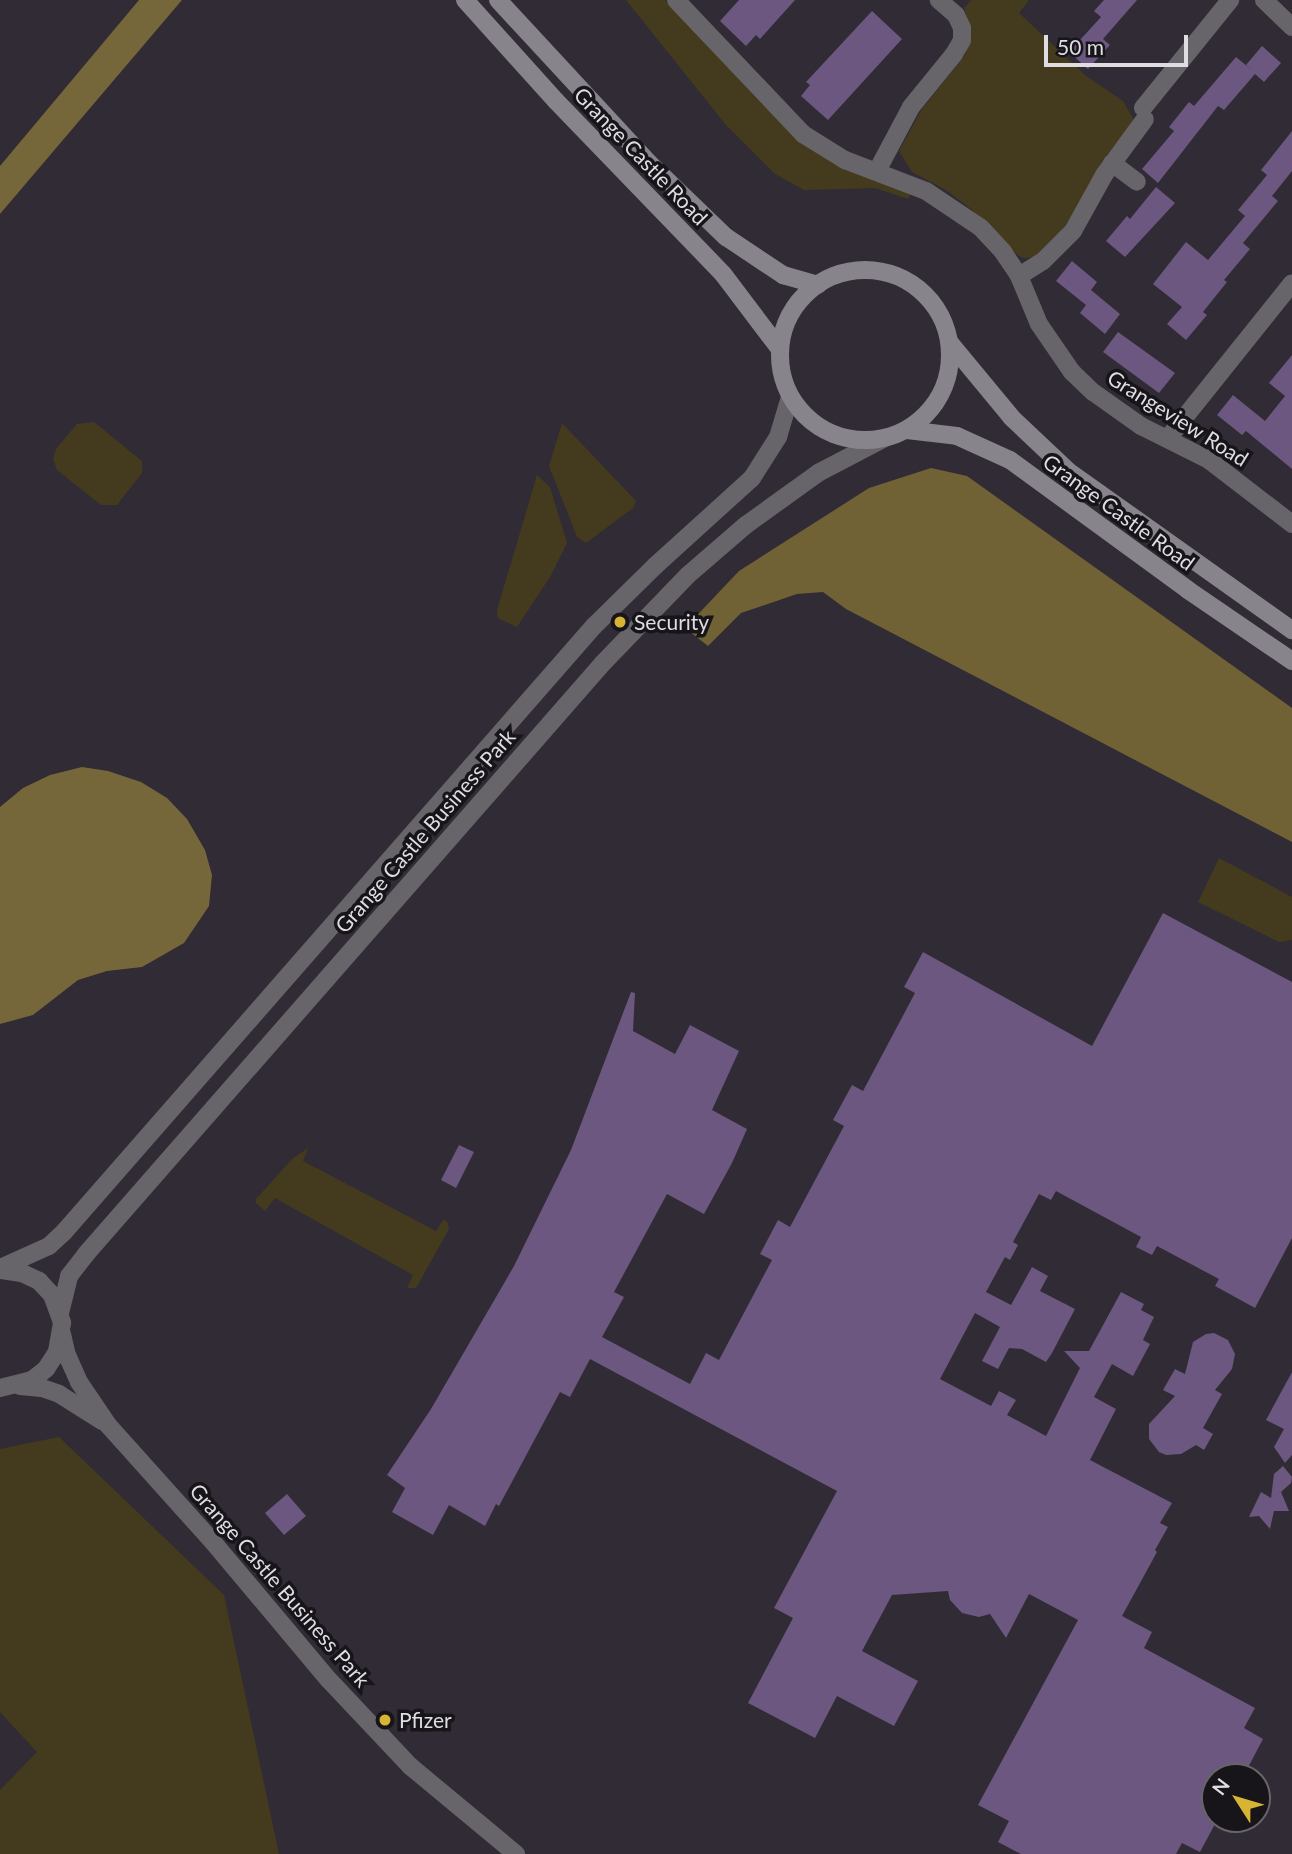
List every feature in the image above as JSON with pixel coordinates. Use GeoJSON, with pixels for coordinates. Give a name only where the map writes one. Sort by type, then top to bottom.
{"type":"FeatureCollection","features":[{"type":"Feature","properties":{"kind":"main road","name":"Grange Castle Road"},"geometry":{"type":"LineString","coordinates":[[465,0],[556,101],[723,274],[779,348]]}},
{"type":"Feature","properties":{"kind":"main road","name":"Grange Castle Road"},"geometry":{"type":"LineString","coordinates":[[498,0],[649,163],[726,237],[783,275],[817,285]]}},
{"type":"Feature","properties":{"kind":"main road","name":"Grange Castle Road"},"geometry":{"type":"LineString","coordinates":[[863,269],[893,273],[909,280],[933,302],[942,315],[950,343],[948,375],[938,400],[925,417],[907,430],[886,438],[856,440],[836,436],[814,424],[790,397],[781,371],[779,348],[792,314],[817,285],[837,273],[863,269]]}},
{"type":"Feature","properties":{"kind":"main road","name":"Grange Castle Road"},"geometry":{"type":"LineString","coordinates":[[950,343],[1012,418],[1068,471],[1292,630]]}},
{"type":"Feature","properties":{"kind":"main road","name":"Grange Castle Road"},"geometry":{"type":"LineString","coordinates":[[907,430],[957,436],[1010,460],[1188,590],[1292,661]]}},
{"type":"Feature","properties":{"kind":"street","name":"Grangeview Road"},"geometry":{"type":"LineString","coordinates":[[676,0],[803,134],[845,160],[916,186],[952,206],[981,228],[1003,252],[1019,276],[1039,324],[1072,372],[1115,410],[1209,460],[1292,524]]}},
{"type":"Feature","properties":{"kind":"street"},"geometry":{"type":"LineString","coordinates":[[877,170],[906,116],[962,40],[962,28],[956,15],[940,0]]}},
{"type":"Feature","properties":{"kind":"street"},"geometry":{"type":"LineString","coordinates":[[1019,276],[1042,261],[1073,231],[1144,113],[1230,0]]}},
{"type":"Feature","properties":{"kind":"street"},"geometry":{"type":"LineString","coordinates":[[1264,0],[1292,27]]}},
{"type":"Feature","properties":{"kind":"street"},"geometry":{"type":"LineString","coordinates":[[1112,163],[1137,182]]}},
{"type":"Feature","properties":{"kind":"street"},"geometry":{"type":"LineString","coordinates":[[1168,438],[1292,283]]}},
{"type":"Feature","properties":{"kind":"street","name":"Grange Castle Business Park"},"geometry":{"type":"LineString","coordinates":[[0,1269],[49,1246],[64,1232],[594,626],[752,478],[778,437],[790,397]]}},
{"type":"Feature","properties":{"kind":"street","name":"Grange Castle Business Park"},"geometry":{"type":"LineString","coordinates":[[516,1854],[410,1766],[329,1680],[213,1542],[108,1425],[79,1382],[67,1355],[60,1313],[69,1276],[603,663],[688,575],[746,525],[818,473],[886,438]]}},
{"type":"Feature","properties":{"kind":"street"},"geometry":{"type":"LineString","coordinates":[[0,1269],[22,1273],[39,1281],[52,1295],[60,1313]]}},
{"type":"Feature","properties":{"kind":"street"},"geometry":{"type":"LineString","coordinates":[[4,1387],[32,1380],[46,1369],[57,1352],[62,1334]]}},
{"type":"Feature","properties":{"kind":"street","name":"Grange Castle Business Park"},"geometry":{"type":"LineString","coordinates":[[4,1387],[42,1388],[59,1394],[108,1425]]}},
{"type":"Feature","properties":{"kind":"shaded area"},"geometry":{"type":"Polygon","coordinates":[[[139,0],[182,0],[0,214],[0,166],[139,0]]]}},
{"type":"Feature","properties":{"kind":"shaded area"},"geometry":{"type":"Polygon","coordinates":[[[626,0],[665,0],[793,134],[911,194],[908,199],[875,188],[804,190],[775,174],[726,125],[626,0]]]}},
{"type":"Feature","properties":{"kind":"shaded area"},"geometry":{"type":"Polygon","coordinates":[[[971,0],[1029,0],[1019,13],[1086,76],[1123,101],[1135,122],[1105,157],[1077,210],[1060,232],[1034,257],[1023,258],[1013,252],[971,209],[946,190],[912,172],[899,151],[922,109],[965,55],[971,32],[964,8],[971,0]]]}},
{"type":"Feature","properties":{"kind":"shaded area"},"geometry":{"type":"Polygon","coordinates":[[[94,422],[142,461],[142,473],[117,505],[101,505],[57,470],[53,459],[56,449],[77,424],[94,422]]]}},
{"type":"Feature","properties":{"kind":"shaded area"},"geometry":{"type":"Polygon","coordinates":[[[562,423],[636,501],[633,508],[586,543],[577,537],[549,466],[562,423]]]}},
{"type":"Feature","properties":{"kind":"shaded area"},"geometry":{"type":"Polygon","coordinates":[[[931,468],[967,476],[1292,708],[1292,842],[846,609],[823,592],[797,594],[741,613],[708,646],[685,628],[739,571],[869,488],[931,468]]]}},
{"type":"Feature","properties":{"kind":"shaded area"},"geometry":{"type":"Polygon","coordinates":[[[537,475],[550,487],[567,543],[550,577],[517,627],[498,618],[497,610],[537,475]]]}},
{"type":"Feature","properties":{"kind":"shaded area"},"geometry":{"type":"Polygon","coordinates":[[[82,767],[108,771],[141,782],[167,798],[187,819],[205,850],[212,875],[209,906],[184,943],[142,967],[107,971],[78,980],[33,1015],[0,1024],[0,807],[23,788],[50,775],[82,767]]]}},
{"type":"Feature","properties":{"kind":"shaded area"},"geometry":{"type":"Polygon","coordinates":[[[1219,858],[1292,897],[1292,940],[1279,942],[1198,902],[1219,858]]]}},
{"type":"Feature","properties":{"kind":"shaded area"},"geometry":{"type":"Polygon","coordinates":[[[308,1148],[303,1161],[436,1231],[444,1219],[448,1223],[449,1229],[416,1288],[407,1288],[413,1275],[275,1198],[265,1211],[256,1203],[256,1199],[292,1159],[308,1148]]]}},
{"type":"Feature","properties":{"kind":"shaded area"},"geometry":{"type":"Polygon","coordinates":[[[59,1437],[224,1595],[279,1854],[0,1854],[0,1790],[37,1752],[0,1712],[0,1449],[59,1437]]]}},
{"type":"Feature","properties":{"kind":"building"},"geometry":{"type":"Polygon","coordinates":[[[739,0],[795,0],[760,39],[756,35],[746,46],[720,21],[739,0]]]}},
{"type":"Feature","properties":{"kind":"building"},"geometry":{"type":"Polygon","coordinates":[[[1104,0],[1137,0],[1103,39],[1110,45],[1088,69],[1069,52],[1101,17],[1094,11],[1104,0]]]}},
{"type":"Feature","properties":{"kind":"building"},"geometry":{"type":"Polygon","coordinates":[[[872,11],[902,39],[828,120],[801,96],[810,85],[806,82],[872,11]]]}},
{"type":"Feature","properties":{"kind":"building"},"geometry":{"type":"Polygon","coordinates":[[[1262,46],[1281,63],[1264,82],[1255,74],[1224,110],[1218,106],[1158,183],[1142,169],[1174,131],[1169,127],[1189,102],[1194,106],[1236,57],[1253,71],[1246,65],[1262,46]]]}},
{"type":"Feature","properties":{"kind":"building"},"geometry":{"type":"Polygon","coordinates":[[[1292,131],[1292,171],[1272,196],[1278,201],[1243,243],[1250,249],[1224,280],[1227,282],[1203,312],[1207,315],[1186,340],[1167,324],[1182,307],[1153,284],[1186,242],[1208,260],[1245,216],[1238,210],[1267,175],[1261,170],[1292,131]]]}},
{"type":"Feature","properties":{"kind":"building"},"geometry":{"type":"Polygon","coordinates":[[[1156,187],[1175,203],[1125,257],[1106,241],[1127,216],[1130,219],[1156,187]]]}},
{"type":"Feature","properties":{"kind":"building"},"geometry":{"type":"Polygon","coordinates":[[[1072,261],[1097,282],[1091,290],[1120,314],[1105,334],[1080,313],[1086,305],[1056,281],[1072,261]]]}},
{"type":"Feature","properties":{"kind":"building"},"geometry":{"type":"Polygon","coordinates":[[[1118,332],[1175,373],[1159,393],[1103,352],[1118,332]]]}},
{"type":"Feature","properties":{"kind":"building"},"geometry":{"type":"Polygon","coordinates":[[[1292,355],[1292,469],[1246,431],[1242,435],[1217,415],[1233,395],[1265,421],[1285,396],[1269,383],[1292,355]]]}},
{"type":"Feature","properties":{"kind":"building"},"geometry":{"type":"Polygon","coordinates":[[[1163,913],[1292,982],[1292,1238],[1255,1308],[1215,1286],[1219,1279],[1157,1246],[1152,1255],[1136,1247],[1141,1237],[1056,1191],[1051,1200],[1039,1194],[1013,1242],[1018,1245],[1010,1260],[1005,1257],[986,1292],[1011,1305],[1032,1267],[1048,1276],[1040,1291],[1075,1309],[1052,1353],[1046,1362],[1022,1349],[1009,1348],[998,1369],[982,1361],[1000,1327],[975,1313],[940,1379],[991,1406],[999,1391],[1016,1400],[1007,1415],[1046,1436],[1080,1368],[1064,1351],[1089,1351],[1121,1292],[1144,1304],[1141,1310],[1154,1317],[1143,1340],[1150,1344],[1133,1376],[1112,1364],[1094,1397],[1116,1409],[1090,1460],[1172,1503],[1160,1523],[1168,1527],[1155,1550],[1157,1552],[1122,1616],[1152,1632],[1144,1648],[1255,1708],[1244,1728],[1263,1739],[1250,1763],[1201,1763],[1201,1833],[1210,1833],[1200,1852],[1182,1843],[1176,1854],[1021,1854],[998,1842],[1009,1821],[978,1805],[1078,1620],[1029,1594],[1006,1638],[990,1614],[979,1617],[962,1613],[950,1600],[948,1591],[892,1595],[862,1651],[918,1681],[894,1726],[837,1696],[815,1738],[748,1703],[793,1618],[774,1608],[837,1491],[590,1359],[570,1397],[560,1392],[499,1506],[496,1504],[485,1526],[449,1505],[433,1535],[392,1512],[405,1488],[387,1475],[431,1409],[514,1266],[571,1150],[631,992],[635,993],[633,1031],[675,1054],[690,1025],[739,1051],[712,1110],[747,1129],[732,1163],[704,1214],[667,1194],[614,1292],[624,1297],[602,1337],[690,1384],[706,1353],[719,1360],[772,1260],[760,1254],[778,1220],[790,1227],[844,1126],[833,1120],[852,1085],[863,1091],[915,993],[904,987],[923,952],[1092,1046],[1163,913]]]}},
{"type":"Feature","properties":{"kind":"building"},"geometry":{"type":"Polygon","coordinates":[[[459,1145],[474,1152],[456,1188],[441,1180],[459,1145]]]}},
{"type":"Feature","properties":{"kind":"building"},"geometry":{"type":"Polygon","coordinates":[[[1214,1333],[1228,1340],[1235,1354],[1232,1369],[1215,1390],[1222,1394],[1203,1428],[1213,1434],[1204,1450],[1196,1445],[1181,1454],[1166,1455],[1159,1452],[1149,1439],[1149,1424],[1175,1396],[1163,1390],[1175,1369],[1185,1374],[1193,1342],[1206,1334],[1214,1333]]]}},
{"type":"Feature","properties":{"kind":"building"},"geometry":{"type":"Polygon","coordinates":[[[1292,1372],[1292,1455],[1285,1463],[1274,1447],[1284,1429],[1266,1420],[1292,1372]]]}},
{"type":"Feature","properties":{"kind":"building"},"geometry":{"type":"Polygon","coordinates":[[[1283,1466],[1292,1477],[1291,1483],[1281,1492],[1289,1511],[1274,1511],[1270,1529],[1259,1516],[1249,1517],[1261,1492],[1271,1498],[1274,1474],[1283,1466]]]}},
{"type":"Feature","properties":{"kind":"building"},"geometry":{"type":"Polygon","coordinates":[[[287,1494],[306,1516],[284,1535],[265,1513],[287,1494]]]}},
{"type":"Feature","properties":{"kind":"place","name":"Security"},"geometry":{"type":"Point","coordinates":[620,622]}},
{"type":"Feature","properties":{"kind":"place","name":"Pfizer"},"geometry":{"type":"Point","coordinates":[385,1720]}}]}
